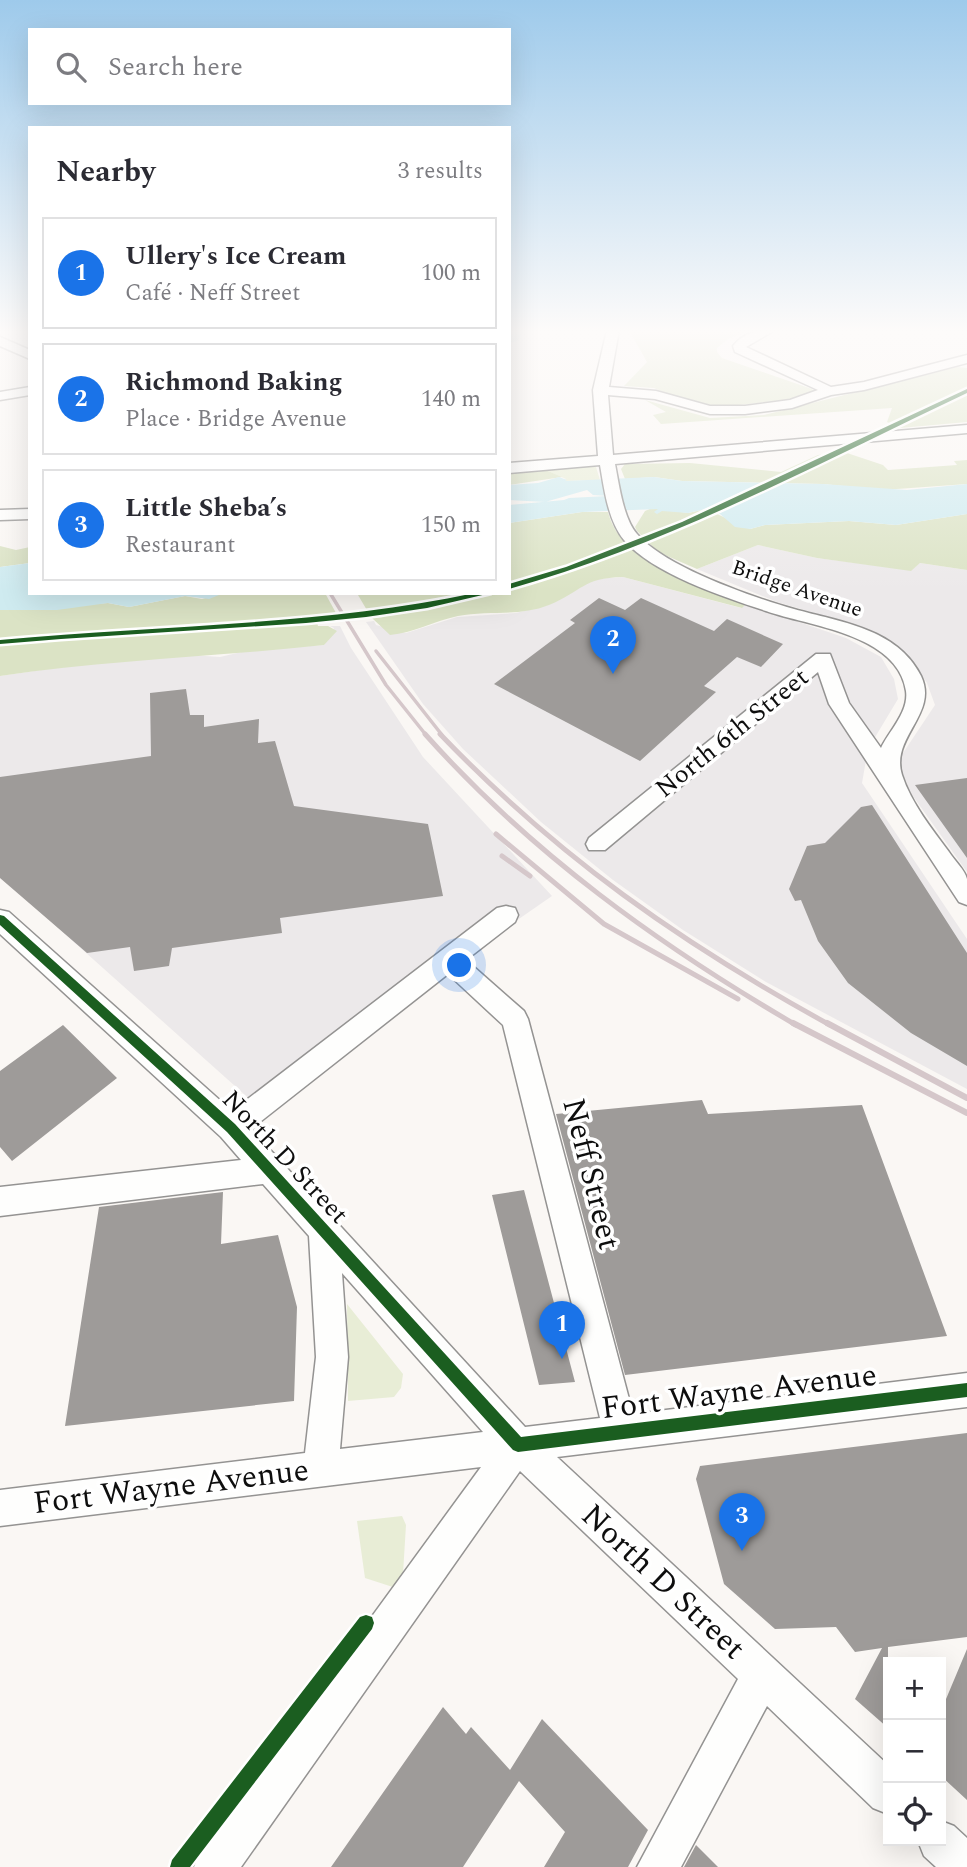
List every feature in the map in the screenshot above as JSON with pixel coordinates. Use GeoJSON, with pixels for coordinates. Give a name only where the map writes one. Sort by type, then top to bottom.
{"type":"FeatureCollection","features":[{"type":"Feature","properties":{"kind":"street","name":"Bridge Avenue"},"geometry":{"type":"LineString","coordinates":[[600,417],[606,463],[624,528],[635,543],[663,562],[774,608],[856,632],[897,657],[912,680],[916,698],[911,718],[890,753],[892,781]]}},
{"type":"Feature","properties":{"kind":"street"},"geometry":{"type":"LineString","coordinates":[[511,468],[606,463],[967,429]]}},
{"type":"Feature","properties":{"kind":"street"},"geometry":{"type":"LineString","coordinates":[[0,515],[28,514]]}},
{"type":"Feature","properties":{"kind":"street","name":"North 6th Street"},"geometry":{"type":"LineString","coordinates":[[597,844],[823,658],[839,704],[892,781]]}},
{"type":"Feature","properties":{"kind":"street"},"geometry":{"type":"LineString","coordinates":[[892,781],[967,896]]}},
{"type":"Feature","properties":{"kind":"street"},"geometry":{"type":"LineString","coordinates":[[231,1128],[506,915]]}},
{"type":"Feature","properties":{"kind":"street","name":"North D Street"},"geometry":{"type":"LineString","coordinates":[[0,919],[231,1128],[518,1446],[883,1788]]}},
{"type":"Feature","properties":{"kind":"street","name":"Neff Street"},"geometry":{"type":"LineString","coordinates":[[449,959],[515,1019],[621,1433]]}},
{"type":"Feature","properties":{"kind":"street"},"geometry":{"type":"LineString","coordinates":[[0,1201],[4,1203],[269,1170]]}},
{"type":"Feature","properties":{"kind":"street"},"geometry":{"type":"LineString","coordinates":[[321,1469],[332,1357],[324,1231]]}},
{"type":"Feature","properties":{"kind":"street","name":"Fort Wayne Avenue"},"geometry":{"type":"LineString","coordinates":[[0,1508],[967,1390]]}},
{"type":"Feature","properties":{"kind":"street"},"geometry":{"type":"LineString","coordinates":[[215,1867],[518,1446]]}},
{"type":"Feature","properties":{"kind":"street"},"geometry":{"type":"LineString","coordinates":[[658,1867],[762,1675]]}},
{"type":"Feature","properties":{"kind":"street"},"geometry":{"type":"LineString","coordinates":[[944,1846],[967,1867]]}},
{"type":"Feature","properties":{"kind":"shaded area"},"geometry":{"type":"Polygon","coordinates":[[[758,545],[817,558],[911,570],[920,563],[967,570],[967,872],[905,785],[895,765],[935,705],[927,683],[912,661],[887,639],[856,625],[777,602],[697,569],[758,545]]]}},
{"type":"Feature","properties":{"kind":"shaded area"},"geometry":{"type":"Polygon","coordinates":[[[623,577],[741,608],[746,604],[846,638],[881,657],[894,679],[898,699],[868,749],[862,783],[967,939],[967,1089],[766,982],[683,930],[613,880],[541,822],[463,749],[423,704],[366,622],[374,621],[376,625],[406,633],[457,617],[516,613],[548,605],[593,579],[623,577]]]}},
{"type":"Feature","properties":{"kind":"shaded area"},"geometry":{"type":"Polygon","coordinates":[[[330,626],[340,626],[351,648],[423,757],[552,896],[254,1103],[0,876],[0,676],[82,664],[191,655],[220,657],[250,650],[324,645],[334,628],[330,626]]]}},
{"type":"Feature","properties":{"kind":"green space"},"geometry":{"type":"Polygon","coordinates":[[[655,417],[707,417],[760,417],[661,424],[655,417]]]}},
{"type":"Feature","properties":{"kind":"green space"},"geometry":{"type":"Polygon","coordinates":[[[889,417],[967,417],[967,422],[900,428],[887,422],[889,417]]]}},
{"type":"Feature","properties":{"kind":"green space"},"geometry":{"type":"Polygon","coordinates":[[[844,452],[883,465],[888,470],[957,465],[954,461],[967,460],[967,484],[883,490],[823,484],[682,481],[654,477],[625,479],[621,469],[625,464],[690,463],[781,472],[818,455],[844,452]]]}},
{"type":"Feature","properties":{"kind":"green space"},"geometry":{"type":"Polygon","coordinates":[[[592,465],[596,467],[600,480],[564,481],[566,479],[546,470],[592,465]]]}},
{"type":"Feature","properties":{"kind":"green space"},"geometry":{"type":"Polygon","coordinates":[[[546,470],[562,477],[511,485],[511,473],[546,470]]]}},
{"type":"Feature","properties":{"kind":"green space"},"geometry":{"type":"Polygon","coordinates":[[[652,508],[688,513],[706,509],[750,529],[765,525],[849,521],[896,525],[967,514],[967,570],[920,563],[911,571],[817,558],[758,545],[697,569],[658,552],[637,531],[635,527],[645,511],[652,508]]]}},
{"type":"Feature","properties":{"kind":"green space"},"geometry":{"type":"Polygon","coordinates":[[[582,512],[608,512],[616,530],[629,546],[646,559],[686,581],[746,604],[742,608],[623,577],[609,578],[591,583],[538,609],[458,616],[390,635],[372,618],[384,617],[382,610],[368,612],[358,595],[511,595],[511,523],[582,512]]]}},
{"type":"Feature","properties":{"kind":"green space"},"geometry":{"type":"Polygon","coordinates":[[[0,546],[16,550],[28,547],[28,563],[0,567],[0,546]]]}},
{"type":"Feature","properties":{"kind":"green space"},"geometry":{"type":"Polygon","coordinates":[[[217,595],[326,595],[336,613],[316,619],[318,626],[328,626],[337,631],[324,645],[81,666],[0,676],[0,610],[108,603],[129,607],[185,596],[202,599],[217,595]]]}},
{"type":"Feature","properties":{"kind":"green space"},"geometry":{"type":"Polygon","coordinates":[[[347,1304],[403,1374],[401,1388],[394,1397],[348,1401],[347,1304]]]}},
{"type":"Feature","properties":{"kind":"green space"},"geometry":{"type":"Polygon","coordinates":[[[402,1516],[406,1525],[402,1590],[365,1578],[357,1521],[402,1516]]]}},
{"type":"Feature","properties":{"kind":"water"},"geometry":{"type":"Polygon","coordinates":[[[559,477],[567,480],[565,481],[654,477],[682,481],[823,484],[907,490],[967,484],[967,514],[896,525],[849,521],[765,525],[750,529],[735,527],[720,514],[706,509],[688,513],[662,511],[657,514],[654,512],[658,509],[582,512],[511,523],[511,505],[543,502],[511,500],[511,485],[538,483],[559,477]],[[587,490],[546,502],[608,496],[593,495],[587,490]]]}},
{"type":"Feature","properties":{"kind":"water"},"geometry":{"type":"Polygon","coordinates":[[[28,563],[28,595],[219,595],[209,599],[185,596],[129,607],[108,603],[57,610],[0,610],[0,567],[28,563]]]}},
{"type":"Feature","properties":{"kind":"building"},"geometry":{"type":"Polygon","coordinates":[[[599,598],[625,610],[641,598],[714,631],[727,619],[783,644],[761,667],[737,657],[704,686],[716,692],[640,761],[494,684],[575,623],[570,620],[599,598]]]}},
{"type":"Feature","properties":{"kind":"building"},"geometry":{"type":"Polygon","coordinates":[[[186,689],[190,715],[204,715],[204,727],[259,719],[258,743],[275,741],[294,806],[428,824],[443,896],[280,918],[282,933],[172,948],[169,966],[134,971],[130,947],[87,953],[0,878],[0,777],[151,756],[150,693],[186,689]]]}},
{"type":"Feature","properties":{"kind":"building"},"geometry":{"type":"Polygon","coordinates":[[[967,778],[967,858],[915,785],[967,778]]]}},
{"type":"Feature","properties":{"kind":"building"},"geometry":{"type":"Polygon","coordinates":[[[872,805],[967,953],[967,1066],[911,1033],[848,983],[818,941],[801,900],[795,901],[789,889],[807,846],[825,843],[861,807],[872,805]]]}},
{"type":"Feature","properties":{"kind":"building"},"geometry":{"type":"Polygon","coordinates":[[[63,1025],[117,1078],[12,1161],[0,1147],[0,1071],[63,1025]]]}},
{"type":"Feature","properties":{"kind":"building"},"geometry":{"type":"Polygon","coordinates":[[[702,1100],[708,1114],[862,1105],[947,1336],[625,1375],[556,1114],[702,1100]]]}},
{"type":"Feature","properties":{"kind":"building"},"geometry":{"type":"Polygon","coordinates":[[[524,1190],[575,1382],[539,1385],[492,1195],[524,1190]]]}},
{"type":"Feature","properties":{"kind":"building"},"geometry":{"type":"Polygon","coordinates":[[[223,1192],[221,1244],[278,1235],[297,1307],[294,1401],[65,1426],[99,1207],[223,1192]]]}},
{"type":"Feature","properties":{"kind":"building"},"geometry":{"type":"Polygon","coordinates":[[[967,1433],[967,1637],[888,1647],[888,1657],[883,1657],[883,1724],[855,1699],[882,1648],[855,1652],[836,1627],[775,1629],[724,1584],[696,1479],[700,1466],[967,1433]]]}},
{"type":"Feature","properties":{"kind":"building"},"geometry":{"type":"Polygon","coordinates":[[[967,1649],[967,1800],[946,1781],[946,1699],[967,1649]]]}},
{"type":"Feature","properties":{"kind":"building"},"geometry":{"type":"Polygon","coordinates":[[[443,1707],[466,1734],[471,1727],[510,1770],[542,1719],[648,1830],[628,1867],[544,1867],[565,1832],[519,1781],[463,1867],[331,1867],[443,1707]]]}},
{"type":"Feature","properties":{"kind":"building"},"geometry":{"type":"Polygon","coordinates":[[[696,1845],[718,1867],[684,1867],[696,1845]]]}},
{"type":"Feature","properties":{"kind":"railway"},"geometry":{"type":"LineString","coordinates":[[331,595],[386,685],[426,735]]}},
{"type":"Feature","properties":{"kind":"railway"},"geometry":{"type":"LineString","coordinates":[[376,651],[442,735]]}},
{"type":"Feature","properties":{"kind":"railway"},"geometry":{"type":"LineString","coordinates":[[425,734],[508,818],[599,894],[695,963],[796,1025]]}},
{"type":"Feature","properties":{"kind":"railway"},"geometry":{"type":"LineString","coordinates":[[440,734],[530,820],[623,895],[723,962],[830,1025]]}},
{"type":"Feature","properties":{"kind":"railway"},"geometry":{"type":"LineString","coordinates":[[496,834],[604,924],[738,999]]}},
{"type":"Feature","properties":{"kind":"railway"},"geometry":{"type":"LineString","coordinates":[[502,856],[530,876]]}},
{"type":"Feature","properties":{"kind":"railway"},"geometry":{"type":"LineString","coordinates":[[793,1023],[967,1113]]}},
{"type":"Feature","properties":{"kind":"railway"},"geometry":{"type":"LineString","coordinates":[[827,1023],[967,1098]]}},
{"type":"Feature","properties":{"kind":"cycle path"},"geometry":{"type":"LineString","coordinates":[[511,586],[627,547],[685,523],[912,417]]}},
{"type":"Feature","properties":{"kind":"cycle path"},"geometry":{"type":"LineString","coordinates":[[0,642],[306,621],[427,606],[478,595]]}},
{"type":"Feature","properties":{"kind":"cycle path"},"geometry":{"type":"LineString","coordinates":[[0,919],[231,1128],[518,1445],[967,1390]]}},
{"type":"Feature","properties":{"kind":"cycle path"},"geometry":{"type":"LineString","coordinates":[[179,1867],[366,1623]]}},
{"type":"Feature","properties":{"kind":"place","name":"Richmond Baking"},"geometry":{"type":"Point","coordinates":[613,674]}},
{"type":"Feature","properties":{"kind":"place","name":"Ullery's Ice Cream"},"geometry":{"type":"Point","coordinates":[562,1359]}},
{"type":"Feature","properties":{"kind":"place","name":"Little Sheba’s"},"geometry":{"type":"Point","coordinates":[742,1551]}}]}
